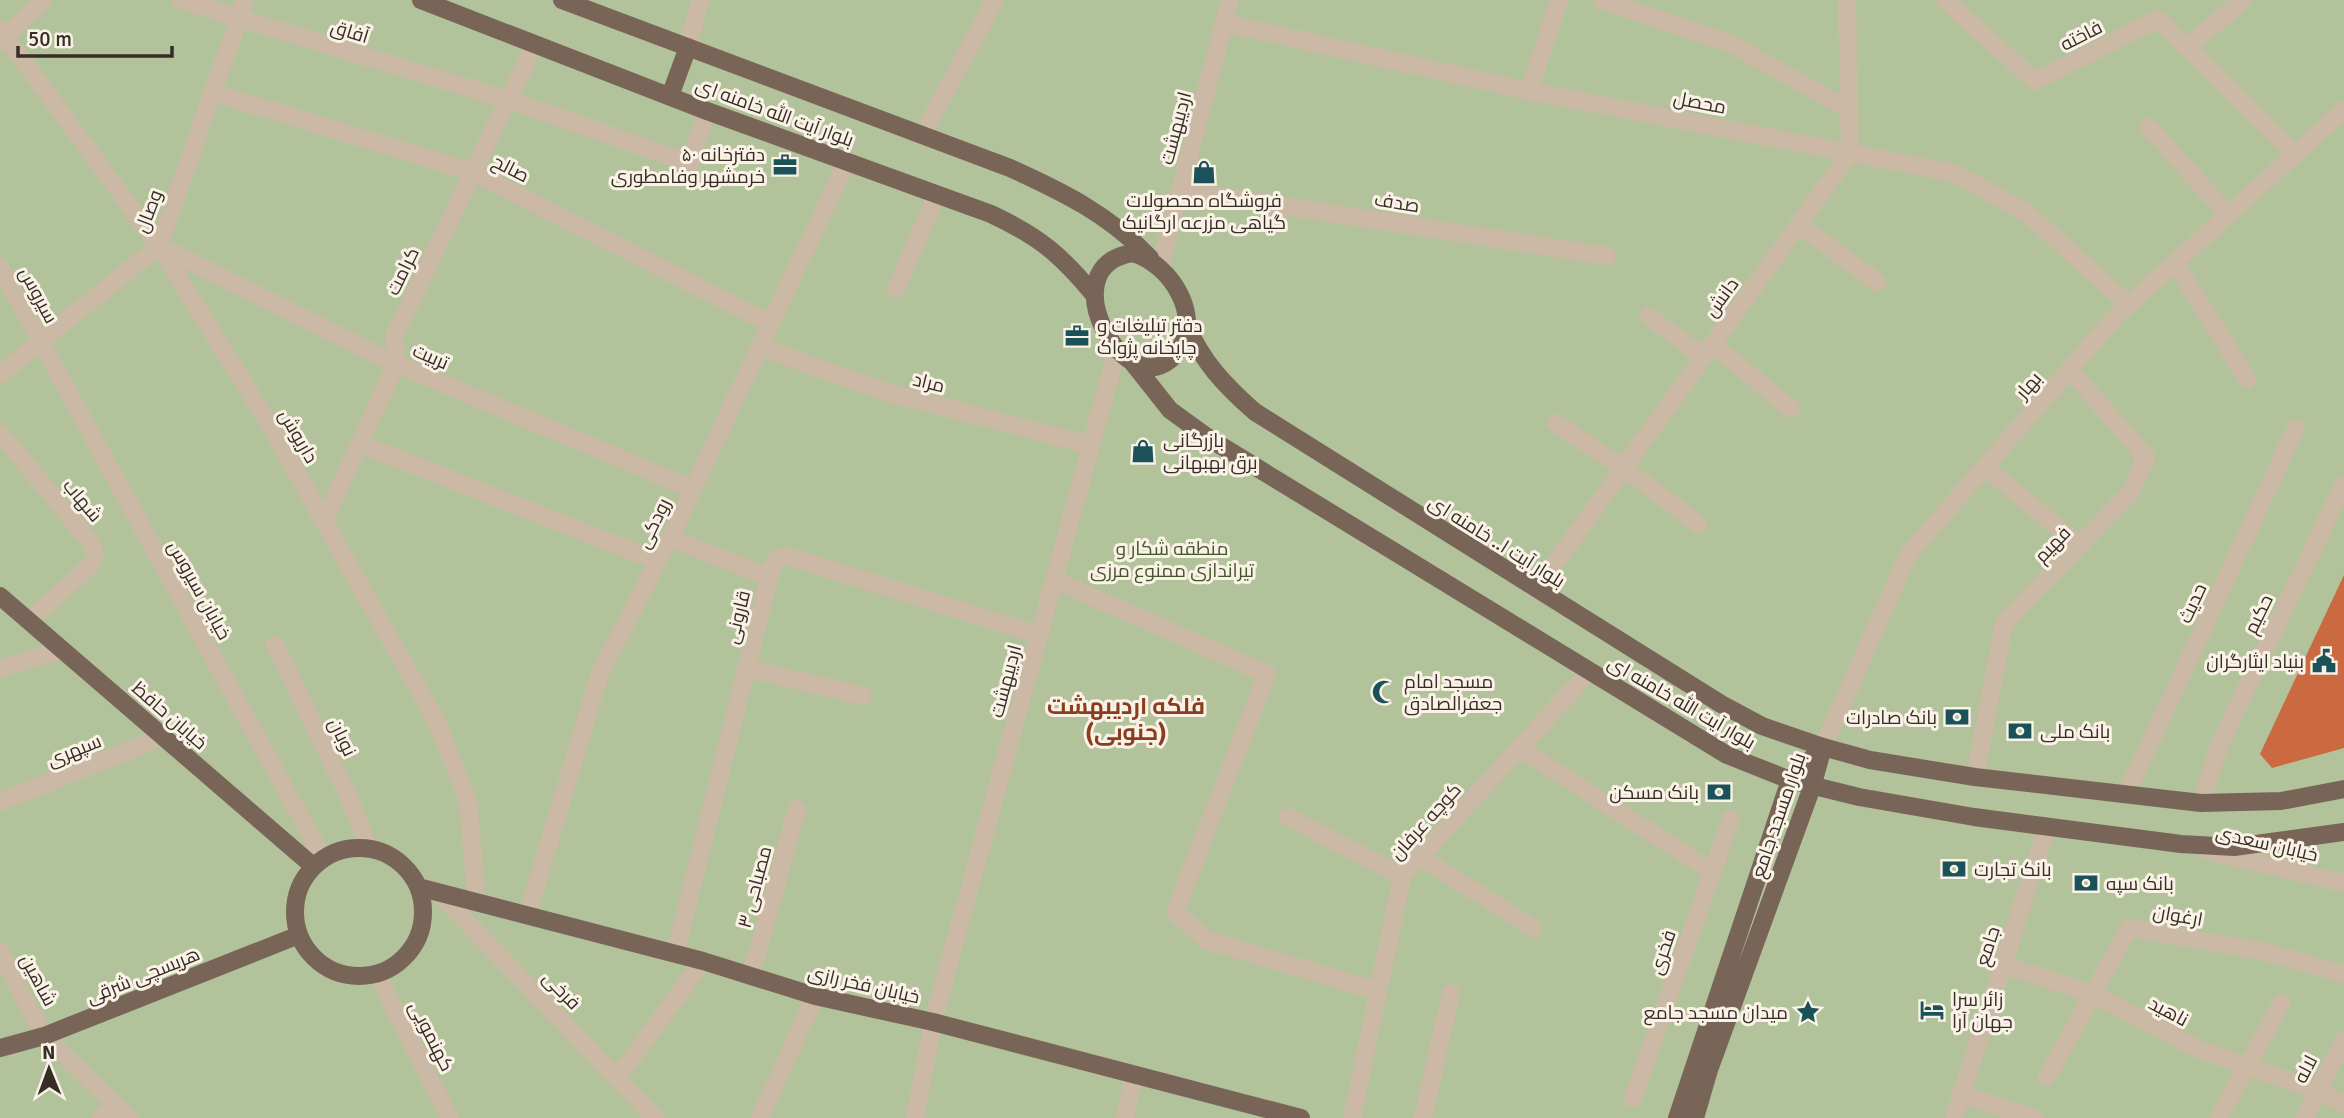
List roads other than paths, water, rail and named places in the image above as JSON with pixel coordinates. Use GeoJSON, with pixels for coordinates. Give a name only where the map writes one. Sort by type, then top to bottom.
{"type":"FeatureCollection","features":[{"type":"Feature","properties":{"kind":"main road","name":"بلوار آیت الله خامنه ای"},"geometry":{"type":"LineString","coordinates":[[421,0],[707,111],[937,194],[1031,233],[1060,257],[1095,296]]}},
{"type":"Feature","properties":{"kind":"main road","name":"بلوار آیت الله خامنه ای"},"geometry":{"type":"LineString","coordinates":[[562,0],[1010,168],[1066,194],[1107,218],[1155,262]]}},
{"type":"Feature","properties":{"kind":"main road"},"geometry":{"type":"LineString","coordinates":[[670,96],[688,47]]}},
{"type":"Feature","properties":{"kind":"main road"},"geometry":{"type":"LineString","coordinates":[[1133,253],[1155,262],[1175,285],[1186,324],[1183,341],[1174,356],[1162,365],[1148,367],[1132,362],[1117,351],[1098,315],[1095,296],[1098,278],[1107,262],[1119,254],[1133,253]]}},
{"type":"Feature","properties":{"kind":"main road","name":"بلوار آیت ا.. خامنه ای"},"geometry":{"type":"LineString","coordinates":[[1186,324],[1199,354],[1223,384],[1255,412],[1721,704],[1762,726],[1822,747]]}},
{"type":"Feature","properties":{"kind":"main road","name":"بلوار آیت الله خامنه ای"},"geometry":{"type":"LineString","coordinates":[[1132,362],[1170,410],[1200,432],[1588,673],[1727,755],[1790,780],[1812,787],[1974,817],[2181,844],[2234,847],[2344,832]]}},
{"type":"Feature","properties":{"kind":"main road","name":"خیابان حافظ"},"geometry":{"type":"LineString","coordinates":[[0,596],[163,737],[318,862]]}},
{"type":"Feature","properties":{"kind":"main road"},"geometry":{"type":"LineString","coordinates":[[1822,747],[1870,760],[1975,777],[2201,803],[2281,801],[2344,789]]}},
{"type":"Feature","properties":{"kind":"main road","name":"بلوار مسجد جامع"},"geometry":{"type":"LineString","coordinates":[[1677,1118],[1790,780],[1822,747]]}},
{"type":"Feature","properties":{"kind":"main road","name":"بلوار مسجد جامع"},"geometry":{"type":"LineString","coordinates":[[1695,1118],[1709,1070],[1812,787],[1822,747]]}},
{"type":"Feature","properties":{"kind":"main road"},"geometry":{"type":"LineString","coordinates":[[369,849],[394,859],[408,871],[418,887],[422,922],[416,940],[406,954],[392,966],[376,973],[348,974],[322,964],[308,951],[299,935],[295,917],[296,899],[302,881],[318,862],[340,850],[369,849]]}},
{"type":"Feature","properties":{"kind":"main road","name":"خیابان فخر رازی"},"geometry":{"type":"LineString","coordinates":[[418,887],[703,961],[816,996],[933,1022],[1301,1118]]}},
{"type":"Feature","properties":{"kind":"main road","name":"هریسچی شرقی"},"geometry":{"type":"LineString","coordinates":[[0,1048],[44,1036],[299,935]]}},
{"type":"Feature","properties":{"kind":"street"},"geometry":{"type":"LineString","coordinates":[[2,36],[43,0]]}},
{"type":"Feature","properties":{"kind":"street","name":"آفاق"},"geometry":{"type":"LineString","coordinates":[[180,0],[508,100],[690,163],[707,111]]}},
{"type":"Feature","properties":{"kind":"street","name":"وصال"},"geometry":{"type":"LineString","coordinates":[[0,374],[159,246],[245,0]]}},
{"type":"Feature","properties":{"kind":"street"},"geometry":{"type":"LineString","coordinates":[[688,47],[700,0]]}},
{"type":"Feature","properties":{"kind":"street"},"geometry":{"type":"LineString","coordinates":[[922,135],[995,0]]}},
{"type":"Feature","properties":{"kind":"street","name":"اردیبهشت"},"geometry":{"type":"LineString","coordinates":[[1155,262],[1180,190],[1230,0]]}},
{"type":"Feature","properties":{"kind":"street"},"geometry":{"type":"LineString","coordinates":[[1529,91],[1559,0]]}},
{"type":"Feature","properties":{"kind":"street"},"geometry":{"type":"LineString","coordinates":[[1602,0],[1731,44],[1848,109]]}},
{"type":"Feature","properties":{"kind":"street"},"geometry":{"type":"LineString","coordinates":[[1847,0],[1850,153]]}},
{"type":"Feature","properties":{"kind":"street","name":"فاخته"},"geometry":{"type":"LineString","coordinates":[[1945,0],[2035,81],[2155,20],[2160,21],[2295,154]]}},
{"type":"Feature","properties":{"kind":"street"},"geometry":{"type":"LineString","coordinates":[[2186,48],[2244,0]]}},
{"type":"Feature","properties":{"kind":"street","name":"محصل"},"geometry":{"type":"LineString","coordinates":[[1224,23],[1529,91],[1954,173],[2027,213],[2129,305]]}},
{"type":"Feature","properties":{"kind":"street","name":"داریوش"},"geometry":{"type":"LineString","coordinates":[[2,36],[159,246],[271,427],[438,723],[468,802],[477,902]]}},
{"type":"Feature","properties":{"kind":"street","name":"کرامت"},"geometry":{"type":"LineString","coordinates":[[324,521],[396,364],[395,334],[535,44]]}},
{"type":"Feature","properties":{"kind":"street","name":"صالح"},"geometry":{"type":"LineString","coordinates":[[214,93],[473,172],[771,324]]}},
{"type":"Feature","properties":{"kind":"street","name":"بهار"},"geometry":{"type":"LineString","coordinates":[[1822,747],[1908,555],[2129,305],[2344,110]]}},
{"type":"Feature","properties":{"kind":"street"},"geometry":{"type":"LineString","coordinates":[[2149,127],[2228,215]]}},
{"type":"Feature","properties":{"kind":"street","name":"دانش"},"geometry":{"type":"LineString","coordinates":[[1536,590],[1850,153]]}},
{"type":"Feature","properties":{"kind":"street","name":"رودکی"},"geometry":{"type":"LineString","coordinates":[[527,916],[600,673],[670,537],[847,161]]}},
{"type":"Feature","properties":{"kind":"street","name":"صدف"},"geometry":{"type":"LineString","coordinates":[[1180,190],[1608,256]]}},
{"type":"Feature","properties":{"kind":"street"},"geometry":{"type":"LineString","coordinates":[[896,289],[937,194]]}},
{"type":"Feature","properties":{"kind":"street"},"geometry":{"type":"LineString","coordinates":[[1799,225],[1877,282]]}},
{"type":"Feature","properties":{"kind":"street","name":"تربیت"},"geometry":{"type":"LineString","coordinates":[[159,246],[396,364],[693,489]]}},
{"type":"Feature","properties":{"kind":"street"},"geometry":{"type":"LineString","coordinates":[[2175,263],[2247,379]]}},
{"type":"Feature","properties":{"kind":"street","name":"سیروس"},"geometry":{"type":"LineString","coordinates":[[0,267],[40,342]]}},
{"type":"Feature","properties":{"kind":"street"},"geometry":{"type":"LineString","coordinates":[[1649,316],[1708,351],[1791,409]]}},
{"type":"Feature","properties":{"kind":"street","name":"خیابان سیروس"},"geometry":{"type":"LineString","coordinates":[[40,342],[318,862]]}},
{"type":"Feature","properties":{"kind":"street","name":"مراد"},"geometry":{"type":"LineString","coordinates":[[760,347],[889,393],[1091,445]]}},
{"type":"Feature","properties":{"kind":"street","name":"اردیبهشت"},"geometry":{"type":"LineString","coordinates":[[915,1118],[933,1022],[1117,351]]}},
{"type":"Feature","properties":{"kind":"street","name":"فهیم"},"geometry":{"type":"LineString","coordinates":[[1975,777],[2004,624],[2131,492],[2146,457],[2070,370]]}},
{"type":"Feature","properties":{"kind":"street"},"geometry":{"type":"LineString","coordinates":[[1556,423],[1624,468],[1698,524]]}},
{"type":"Feature","properties":{"kind":"street","name":"حدیث"},"geometry":{"type":"LineString","coordinates":[[2126,795],[2296,428]]}},
{"type":"Feature","properties":{"kind":"street","name":"شهاب"},"geometry":{"type":"LineString","coordinates":[[0,433],[93,545],[95,555],[92,564],[29,621]]}},
{"type":"Feature","properties":{"kind":"street"},"geometry":{"type":"LineString","coordinates":[[360,444],[658,561]]}},
{"type":"Feature","properties":{"kind":"street"},"geometry":{"type":"LineString","coordinates":[[1985,467],[2079,545]]}},
{"type":"Feature","properties":{"kind":"street","name":"حکیم"},"geometry":{"type":"LineString","coordinates":[[2201,803],[2219,746],[2344,484]]}},
{"type":"Feature","properties":{"kind":"street"},"geometry":{"type":"LineString","coordinates":[[670,537],[769,577]]}},
{"type":"Feature","properties":{"kind":"street","name":"قارونی"},"geometry":{"type":"LineString","coordinates":[[675,954],[769,577],[776,559],[787,556],[1039,635]]}},
{"type":"Feature","properties":{"kind":"street"},"geometry":{"type":"LineString","coordinates":[[1054,580],[1267,674],[1175,912],[1206,940],[1378,991]]}},
{"type":"Feature","properties":{"kind":"street","name":"نوبان"},"geometry":{"type":"LineString","coordinates":[[275,645],[348,795],[369,849]]}},
{"type":"Feature","properties":{"kind":"street"},"geometry":{"type":"LineString","coordinates":[[0,668],[62,650]]}},
{"type":"Feature","properties":{"kind":"street"},"geometry":{"type":"LineString","coordinates":[[746,668],[863,696]]}},
{"type":"Feature","properties":{"kind":"street","name":"کوچه عرفان"},"geometry":{"type":"LineString","coordinates":[[1352,1118],[1402,876],[1588,673]]}},
{"type":"Feature","properties":{"kind":"street","name":"سپهری"},"geometry":{"type":"LineString","coordinates":[[0,802],[163,737]]}},
{"type":"Feature","properties":{"kind":"street"},"geometry":{"type":"LineString","coordinates":[[1519,748],[1710,871]]}},
{"type":"Feature","properties":{"kind":"street","name":"مصباحی ۳"},"geometry":{"type":"LineString","coordinates":[[751,976],[797,809]]}},
{"type":"Feature","properties":{"kind":"street"},"geometry":{"type":"LineString","coordinates":[[1288,817],[1402,876]]}},
{"type":"Feature","properties":{"kind":"street","name":"فخری"},"geometry":{"type":"LineString","coordinates":[[1633,1098],[1710,871],[1731,819]]}},
{"type":"Feature","properties":{"kind":"street","name":"جامع"},"geometry":{"type":"LineString","coordinates":[[1954,1118],[2047,827]]}},
{"type":"Feature","properties":{"kind":"street","name":"خیابان سعدی"},"geometry":{"type":"LineString","coordinates":[[2181,844],[2344,883]]}},
{"type":"Feature","properties":{"kind":"street"},"geometry":{"type":"LineString","coordinates":[[1420,857],[1533,928]]}},
{"type":"Feature","properties":{"kind":"street","name":"فرخی"},"geometry":{"type":"LineString","coordinates":[[438,892],[655,1118]]}},
{"type":"Feature","properties":{"kind":"street","name":"ارغوان"},"geometry":{"type":"LineString","coordinates":[[2047,1077],[2129,928],[2261,951],[2344,974]]}},
{"type":"Feature","properties":{"kind":"street","name":"شاهین"},"geometry":{"type":"LineString","coordinates":[[0,952],[44,1036],[129,1118]]}},
{"type":"Feature","properties":{"kind":"street"},"geometry":{"type":"LineString","coordinates":[[618,1077],[703,961]]}},
{"type":"Feature","properties":{"kind":"street","name":"ناهید"},"geometry":{"type":"LineString","coordinates":[[2003,965],[2091,994],[2198,1049],[2318,1091],[2344,1104]]}},
{"type":"Feature","properties":{"kind":"street","name":"کهنمویی"},"geometry":{"type":"LineString","coordinates":[[376,973],[450,1118]]}},
{"type":"Feature","properties":{"kind":"street"},"geometry":{"type":"LineString","coordinates":[[1423,1118],[1451,993]]}},
{"type":"Feature","properties":{"kind":"street"},"geometry":{"type":"LineString","coordinates":[[760,1118],[816,996]]}},
{"type":"Feature","properties":{"kind":"street"},"geometry":{"type":"LineString","coordinates":[[2220,1118],[2281,1003]]}},
{"type":"Feature","properties":{"kind":"street","name":"لاله"},"geometry":{"type":"LineString","coordinates":[[2304,1118],[2344,1040]]}},
{"type":"Feature","properties":{"kind":"street"},"geometry":{"type":"LineString","coordinates":[[1125,1118],[1134,1074]]}},
{"type":"Feature","properties":{"kind":"street"},"geometry":{"type":"LineString","coordinates":[[1961,1095],[2034,1118]]}},
{"type":"Feature","properties":{"kind":"street"},"geometry":{"type":"LineString","coordinates":[[100,1118],[114,1104]]}},
{"type":"Feature","properties":{"kind":"place","name":"دفترخانه ۵۰ خرمشهر وفامطوری"},"geometry":{"type":"Point","coordinates":[785,165]}},
{"type":"Feature","properties":{"kind":"place","name":"فروشگاه محصولات گیاهی مزرعه ارگانیک"},"geometry":{"type":"Point","coordinates":[1204,172]}},
{"type":"Feature","properties":{"kind":"place","name":"دفتر تبلیغات و چاپخانه پژواک"},"geometry":{"type":"Point","coordinates":[1077,336]}},
{"type":"Feature","properties":{"kind":"place","name":"بازرگانی برق بهبهانی"},"geometry":{"type":"Point","coordinates":[1143,451]}},
{"type":"Feature","properties":{"kind":"place","name":"بنیاد ایثارگران"},"geometry":{"type":"Point","coordinates":[2324,661]}},
{"type":"Feature","properties":{"kind":"place","name":"مسجد امام جعفرالصادق"},"geometry":{"type":"Point","coordinates":[1384,692]}},
{"type":"Feature","properties":{"kind":"place","name":"بانک صادرات"},"geometry":{"type":"Point","coordinates":[1957,717]}},
{"type":"Feature","properties":{"kind":"place","name":"بانک ملی"},"geometry":{"type":"Point","coordinates":[2020,731]}},
{"type":"Feature","properties":{"kind":"place","name":"بانک مسکن"},"geometry":{"type":"Point","coordinates":[1719,792]}},
{"type":"Feature","properties":{"kind":"place","name":"بانک تجارت"},"geometry":{"type":"Point","coordinates":[1954,869]}},
{"type":"Feature","properties":{"kind":"place","name":"بانک سپه"},"geometry":{"type":"Point","coordinates":[2086,883]}},
{"type":"Feature","properties":{"kind":"place","name":"زائر سرا جهان آرا"},"geometry":{"type":"Point","coordinates":[1932,1010]}},
{"type":"Feature","properties":{"kind":"place","name":"میدان مسجد جامع"},"geometry":{"type":"Point","coordinates":[1808,1012]}},
{"type":"Feature","properties":{"kind":"district","name":"فلکه اردیبهشت (جنوبی)"},"geometry":{"type":"Point","coordinates":[1126,719]}},
{"type":"Feature","properties":{"kind":"park label","name":"منطقه شکار و تیراندازی ممنوع مرزی"},"geometry":{"type":"Point","coordinates":[1172,559]}}]}
